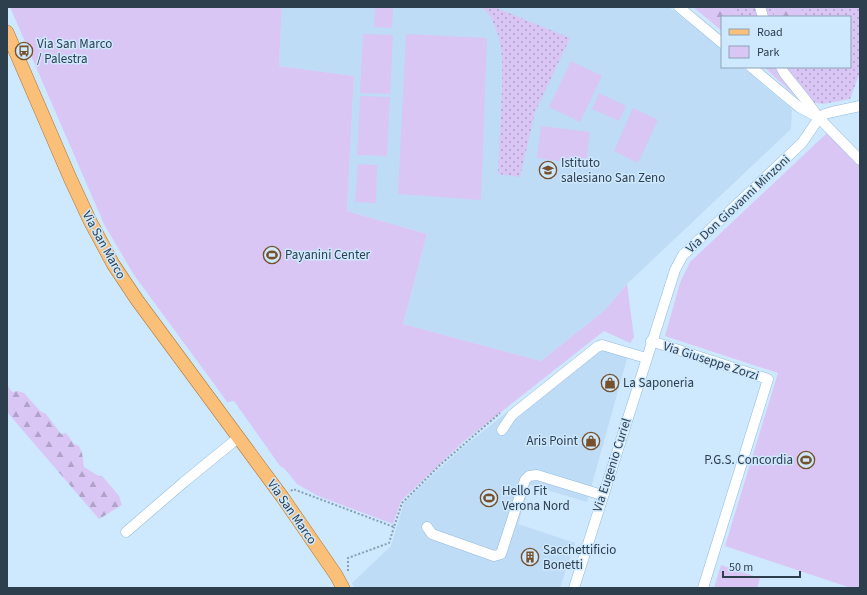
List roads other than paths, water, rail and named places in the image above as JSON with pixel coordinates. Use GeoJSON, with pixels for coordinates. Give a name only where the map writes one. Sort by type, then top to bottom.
{"type":"FeatureCollection","features":[{"type":"Feature","properties":{"kind":"main road","name":"Via San Marco"},"geometry":{"type":"LineString","coordinates":[[7,32],[70,178],[90,221],[113,264],[137,300],[308,533],[343,588]]}},
{"type":"Feature","properties":{"kind":"street"},"geometry":{"type":"LineString","coordinates":[[679,7],[721,42]]}},
{"type":"Feature","properties":{"kind":"street"},"geometry":{"type":"LineString","coordinates":[[752,68],[799,107],[819,118]]}},
{"type":"Feature","properties":{"kind":"street"},"geometry":{"type":"LineString","coordinates":[[782,68],[819,118],[860,160]]}},
{"type":"Feature","properties":{"kind":"street"},"geometry":{"type":"LineString","coordinates":[[819,118],[825,114],[860,106]]}},
{"type":"Feature","properties":{"kind":"street","name":"Via Don Giovanni Minzoni"},"geometry":{"type":"LineString","coordinates":[[651,341],[675,270],[683,256],[802,143],[819,118]]}},
{"type":"Feature","properties":{"kind":"street","name":"Via Eugenio Curiel"},"geometry":{"type":"LineString","coordinates":[[574,588],[651,341]]}},
{"type":"Feature","properties":{"kind":"street","name":"Via Giuseppe Zorzi"},"geometry":{"type":"LineString","coordinates":[[651,341],[768,379],[703,588]]}},
{"type":"Feature","properties":{"kind":"street"},"geometry":{"type":"LineString","coordinates":[[502,430],[512,415],[602,344],[646,358]]}},
{"type":"Feature","properties":{"kind":"street"},"geometry":{"type":"LineString","coordinates":[[126,532],[238,438]]}},
{"type":"Feature","properties":{"kind":"street"},"geometry":{"type":"LineString","coordinates":[[427,528],[432,534],[494,556],[498,556],[501,554],[525,480],[529,476],[537,475],[602,495]]}},
{"type":"Feature","properties":{"kind":"place","name":"Via San Marco / Palestra"},"geometry":{"type":"Point","coordinates":[24,51]}},
{"type":"Feature","properties":{"kind":"place","name":"Istituto salesiano San Zeno"},"geometry":{"type":"Point","coordinates":[548,170]}},
{"type":"Feature","properties":{"kind":"place","name":"Payanini Center"},"geometry":{"type":"Point","coordinates":[272,255]}},
{"type":"Feature","properties":{"kind":"place","name":"La Saponeria"},"geometry":{"type":"Point","coordinates":[610,383]}},
{"type":"Feature","properties":{"kind":"place","name":"Aris Point"},"geometry":{"type":"Point","coordinates":[591,441]}},
{"type":"Feature","properties":{"kind":"place","name":"P.G.S. Concordia"},"geometry":{"type":"Point","coordinates":[806,460]}},
{"type":"Feature","properties":{"kind":"place","name":"Hello Fit Verona Nord"},"geometry":{"type":"Point","coordinates":[489,498]}},
{"type":"Feature","properties":{"kind":"place","name":"Sacchettificio Bonetti"},"geometry":{"type":"Point","coordinates":[530,557]}}]}
